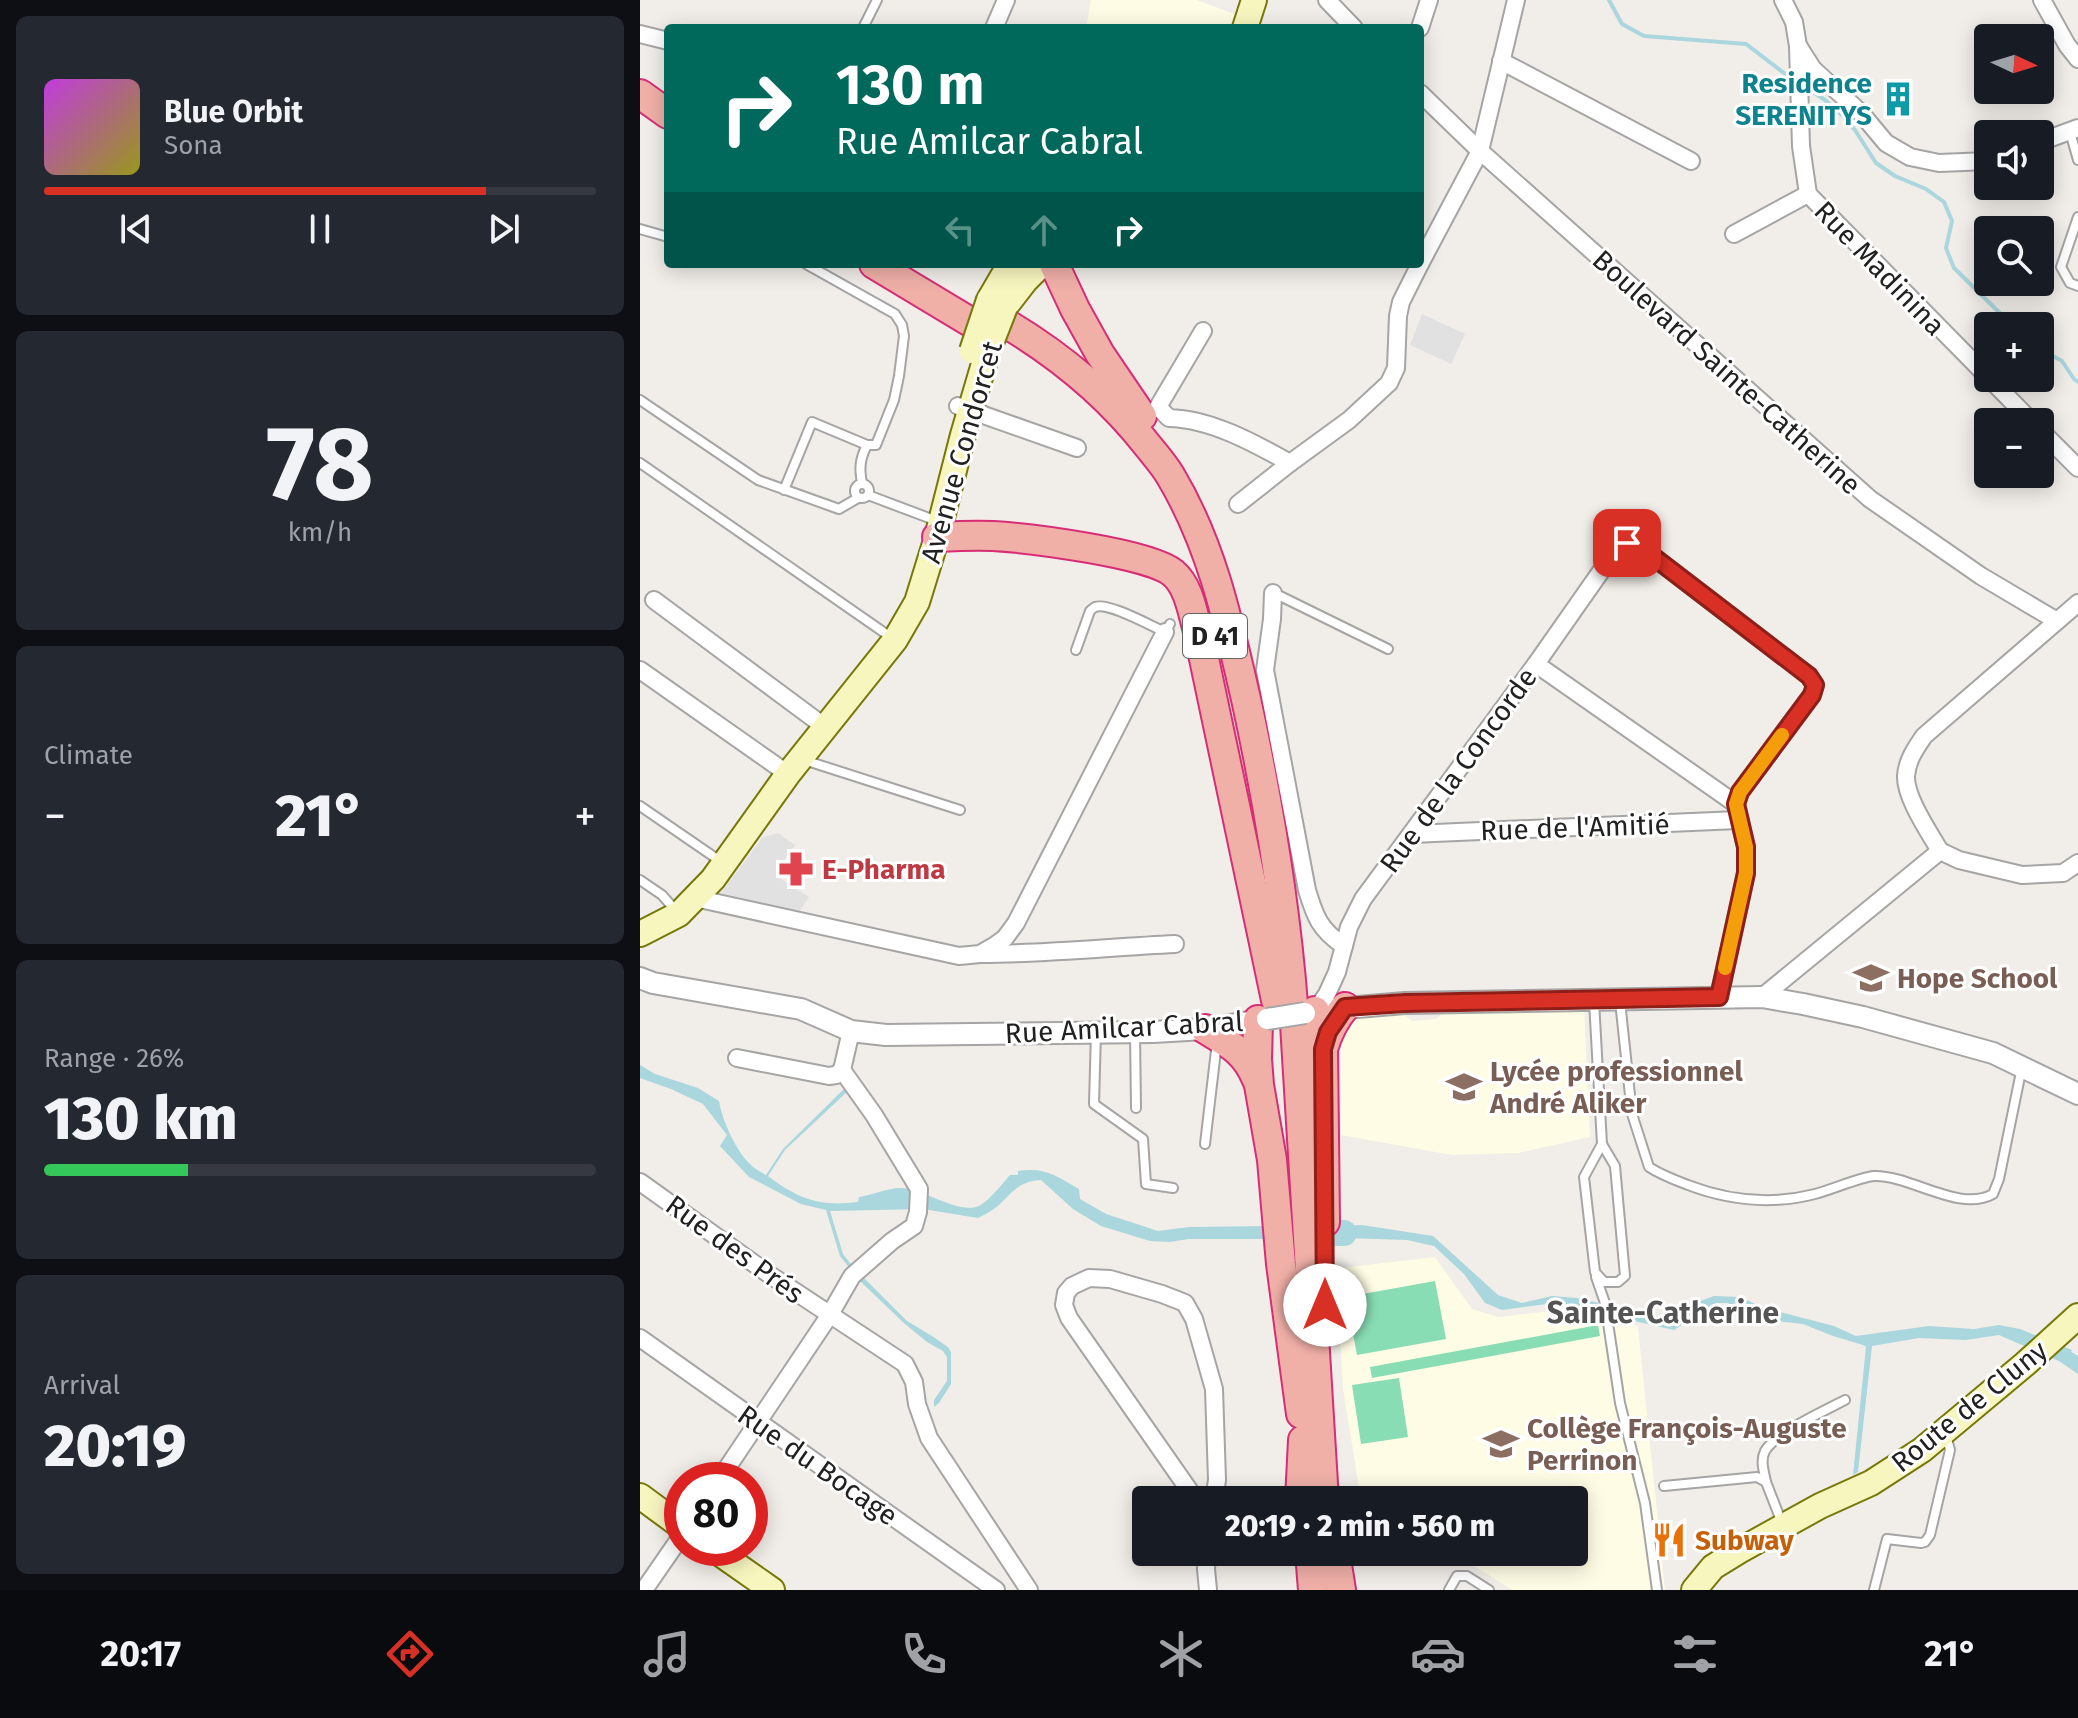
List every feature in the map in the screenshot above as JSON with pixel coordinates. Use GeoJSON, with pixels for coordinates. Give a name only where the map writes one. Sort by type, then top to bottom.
{"type":"FeatureCollection","features":[{"type":"Feature","properties":{"kind":"highway"},"geometry":{"type":"LineString","coordinates":[[640,94],[664,111]]}},
{"type":"Feature","properties":{"kind":"highway"},"geometry":{"type":"LineString","coordinates":[[640,116],[664,132]]}},
{"type":"Feature","properties":{"kind":"highway","name":"D 41"},"geometry":{"type":"LineString","coordinates":[[881,268],[990,327],[1032,339],[1103,395],[1169,473],[1199,530],[1219,585],[1250,718],[1288,936],[1285,1014],[1308,1436],[1306,1486]]}},
{"type":"Feature","properties":{"kind":"highway","name":"D 41"},"geometry":{"type":"LineString","coordinates":[[913,268],[1045,369],[1093,409],[1128,444],[1159,489],[1184,538],[1209,610],[1256,838],[1285,1014],[1317,1389],[1308,1436],[1322,1486]]}},
{"type":"Feature","properties":{"kind":"highway"},"geometry":{"type":"LineString","coordinates":[[1042,268],[1075,309],[1100,354],[1192,492],[1206,521],[1219,585]]}},
{"type":"Feature","properties":{"kind":"highway"},"geometry":{"type":"LineString","coordinates":[[936,524],[1145,560],[1173,572],[1181,582],[1199,635],[1285,1014],[1323,1049]]}},
{"type":"Feature","properties":{"kind":"highway"},"geometry":{"type":"LineString","coordinates":[[1317,1389],[1325,1331],[1323,1049],[1328,1032],[1345,1007]]}},
{"type":"Feature","properties":{"kind":"highway"},"geometry":{"type":"LineString","coordinates":[[1285,1014],[1257,1059],[1272,1160],[1281,1264],[1308,1436],[1302,1486]]}},
{"type":"Feature","properties":{"kind":"highway"},"geometry":{"type":"LineString","coordinates":[[1212,1033],[1244,1056],[1259,1085]]}},
{"type":"Feature","properties":{"kind":"highway"},"geometry":{"type":"LineString","coordinates":[[1300,1566],[1302,1590]]}},
{"type":"Feature","properties":{"kind":"highway"},"geometry":{"type":"LineString","coordinates":[[1311,1566],[1313,1590]]}},
{"type":"Feature","properties":{"kind":"highway"},"geometry":{"type":"LineString","coordinates":[[1327,1566],[1330,1590]]}},
{"type":"Feature","properties":{"kind":"highway"},"geometry":{"type":"LineString","coordinates":[[1337,1566],[1341,1590]]}},
{"type":"Feature","properties":{"kind":"main road"},"geometry":{"type":"LineString","coordinates":[[1246,24],[1254,0]]}},
{"type":"Feature","properties":{"kind":"main road","name":"Avenue Condorcet"},"geometry":{"type":"LineString","coordinates":[[640,934],[687,906],[723,864],[794,766],[895,640],[917,602],[964,408],[1009,268]]}},
{"type":"Feature","properties":{"kind":"main road","name":"Avenue Condorcet"},"geometry":{"type":"LineString","coordinates":[[990,327],[1037,268]]}},
{"type":"Feature","properties":{"kind":"main road","name":"Route de Cluny"},"geometry":{"type":"LineString","coordinates":[[1694,1590],[1713,1567],[1820,1506],[1871,1483],[1922,1450],[2078,1316]]}},
{"type":"Feature","properties":{"kind":"main road"},"geometry":{"type":"LineString","coordinates":[[640,1496],[664,1514]]}},
{"type":"Feature","properties":{"kind":"main road"},"geometry":{"type":"LineString","coordinates":[[738,1566],[772,1590]]}},
{"type":"Feature","properties":{"kind":"street"},"geometry":{"type":"LineString","coordinates":[[996,24],[1006,0]]}},
{"type":"Feature","properties":{"kind":"street"},"geometry":{"type":"LineString","coordinates":[[1327,0],[1350,24]]}},
{"type":"Feature","properties":{"kind":"street"},"geometry":{"type":"LineString","coordinates":[[1421,24],[1429,0]]}},
{"type":"Feature","properties":{"kind":"street"},"geometry":{"type":"LineString","coordinates":[[1424,256],[1480,151],[1516,0]]}},
{"type":"Feature","properties":{"kind":"street"},"geometry":{"type":"LineString","coordinates":[[1783,0],[1794,22],[1798,46],[1813,69],[1861,113],[1886,143],[1910,157],[1939,163],[1974,162]]}},
{"type":"Feature","properties":{"kind":"street"},"geometry":{"type":"LineString","coordinates":[[2042,0],[2078,59]]}},
{"type":"Feature","properties":{"kind":"street"},"geometry":{"type":"LineString","coordinates":[[640,34],[664,40]]}},
{"type":"Feature","properties":{"kind":"street","name":"Rue Madinina"},"geometry":{"type":"LineString","coordinates":[[1798,46],[1801,146],[1808,194],[1974,364]]}},
{"type":"Feature","properties":{"kind":"street"},"geometry":{"type":"LineString","coordinates":[[1501,61],[1691,161]]}},
{"type":"Feature","properties":{"kind":"street","name":"Boulevard Sainte-Catherine"},"geometry":{"type":"LineString","coordinates":[[1424,97],[1480,151],[1870,499],[1981,576],[2057,621]]}},
{"type":"Feature","properties":{"kind":"street"},"geometry":{"type":"LineString","coordinates":[[2054,137],[2074,130]]}},
{"type":"Feature","properties":{"kind":"street"},"geometry":{"type":"LineString","coordinates":[[1734,234],[1808,194]]}},
{"type":"Feature","properties":{"kind":"street"},"geometry":{"type":"LineString","coordinates":[[1238,504],[1349,420],[1389,383],[1396,368],[1401,302],[1418,268]]}},
{"type":"Feature","properties":{"kind":"street"},"geometry":{"type":"LineString","coordinates":[[1203,331],[1158,407],[1169,418],[1183,418],[1244,437],[1290,463]]}},
{"type":"Feature","properties":{"kind":"street","name":"Rue Madinina"},"geometry":{"type":"LineString","coordinates":[[2002,392],[2018,408]]}},
{"type":"Feature","properties":{"kind":"street"},"geometry":{"type":"LineString","coordinates":[[964,408],[1077,448]]}},
{"type":"Feature","properties":{"kind":"street"},"geometry":{"type":"LineString","coordinates":[[2054,444],[2078,468]]}},
{"type":"Feature","properties":{"kind":"street","name":"Rue de la Concorde"},"geometry":{"type":"LineString","coordinates":[[1285,1014],[1327,994],[1337,972],[1349,927],[1363,899],[1618,547],[1627,543],[1638,545],[1809,676],[1815,685],[1812,695],[1740,792],[1737,812]]}},
{"type":"Feature","properties":{"kind":"street"},"geometry":{"type":"LineString","coordinates":[[1273,593],[1265,670],[1307,890],[1314,914],[1322,927],[1328,936],[1344,946]]}},
{"type":"Feature","properties":{"kind":"street"},"geometry":{"type":"LineString","coordinates":[[654,600],[825,727]]}},
{"type":"Feature","properties":{"kind":"street"},"geometry":{"type":"LineString","coordinates":[[2078,603],[1924,736],[1909,760],[1906,778],[1914,803],[1940,851],[1959,860],[2022,875],[2063,873],[2078,863]]}},
{"type":"Feature","properties":{"kind":"street"},"geometry":{"type":"LineString","coordinates":[[980,954],[1005,938],[1016,923],[1168,628]]}},
{"type":"Feature","properties":{"kind":"street"},"geometry":{"type":"LineString","coordinates":[[1536,664],[1737,812],[1746,847],[1746,873],[1719,997]]}},
{"type":"Feature","properties":{"kind":"street"},"geometry":{"type":"LineString","coordinates":[[640,670],[794,766]]}},
{"type":"Feature","properties":{"kind":"street","name":"Rue de l'Amitié"},"geometry":{"type":"LineString","coordinates":[[1412,834],[1737,812]]}},
{"type":"Feature","properties":{"kind":"street"},"geometry":{"type":"LineString","coordinates":[[1762,997],[1940,851]]}},
{"type":"Feature","properties":{"kind":"street"},"geometry":{"type":"LineString","coordinates":[[687,906],[959,956],[1175,944]]}},
{"type":"Feature","properties":{"kind":"street","name":"Rue Amilcar Cabral"},"geometry":{"type":"LineString","coordinates":[[640,978],[653,983],[801,1009],[851,1031],[886,1035],[1212,1033],[1285,1014],[1405,1003],[1762,997],[1863,1017],[1993,1053],[2078,1094]]}},
{"type":"Feature","properties":{"kind":"street"},"geometry":{"type":"LineString","coordinates":[[737,1058],[836,1075],[842,1070],[851,1031]]}},
{"type":"Feature","properties":{"kind":"street"},"geometry":{"type":"LineString","coordinates":[[731,1462],[856,1273],[914,1226],[918,1212],[919,1189],[874,1115],[842,1070]]}},
{"type":"Feature","properties":{"kind":"street","name":"Rue des Prés"},"geometry":{"type":"LineString","coordinates":[[640,1182],[829,1316],[905,1364],[914,1382],[917,1404],[929,1438],[1029,1590]]}},
{"type":"Feature","properties":{"kind":"street"},"geometry":{"type":"LineString","coordinates":[[1186,1486],[1069,1318],[1064,1305],[1066,1293],[1072,1286],[1089,1278],[1110,1279],[1185,1303],[1194,1319],[1214,1389],[1216,1486]]}},
{"type":"Feature","properties":{"kind":"street","name":"Rue du Bocage"},"geometry":{"type":"LineString","coordinates":[[640,1338],[996,1590]]}},
{"type":"Feature","properties":{"kind":"street"},"geometry":{"type":"LineString","coordinates":[[644,1590],[664,1561]]}},
{"type":"Feature","properties":{"kind":"street"},"geometry":{"type":"LineString","coordinates":[[1206,1566],[1208,1590]]}},
{"type":"Feature","properties":{"kind":"lane"},"geometry":{"type":"LineString","coordinates":[[865,24],[877,0]]}},
{"type":"Feature","properties":{"kind":"lane"},"geometry":{"type":"LineString","coordinates":[[2074,130],[2078,160]]}},
{"type":"Feature","properties":{"kind":"lane"},"geometry":{"type":"LineString","coordinates":[[2078,217],[2061,267],[2070,283],[2078,286]]}},
{"type":"Feature","properties":{"kind":"lane"},"geometry":{"type":"LineString","coordinates":[[640,229],[664,236]]}},
{"type":"Feature","properties":{"kind":"lane"},"geometry":{"type":"LineString","coordinates":[[784,490],[812,422],[867,445],[876,445],[894,400],[904,336],[895,314],[813,268]]}},
{"type":"Feature","properties":{"kind":"lane"},"geometry":{"type":"LineString","coordinates":[[640,400],[758,480],[839,509],[863,496]]}},
{"type":"Feature","properties":{"kind":"lane"},"geometry":{"type":"LineString","coordinates":[[867,445],[859,468],[862,483],[857,485],[855,494],[936,524]]}},
{"type":"Feature","properties":{"kind":"lane"},"geometry":{"type":"LineString","coordinates":[[640,463],[895,640]]}},
{"type":"Feature","properties":{"kind":"lane"},"geometry":{"type":"LineString","coordinates":[[1273,593],[1388,649]]}},
{"type":"Feature","properties":{"kind":"lane"},"geometry":{"type":"LineString","coordinates":[[1076,650],[1090,611],[1095,607],[1114,609],[1168,628]]}},
{"type":"Feature","properties":{"kind":"lane"},"geometry":{"type":"LineString","coordinates":[[794,766],[960,810]]}},
{"type":"Feature","properties":{"kind":"lane"},"geometry":{"type":"LineString","coordinates":[[640,806],[723,864]]}},
{"type":"Feature","properties":{"kind":"lane"},"geometry":{"type":"LineString","coordinates":[[640,880],[662,895],[687,906]]}},
{"type":"Feature","properties":{"kind":"lane"},"geometry":{"type":"LineString","coordinates":[[1619,999],[1632,1114],[1649,1167],[1670,1178],[1732,1199],[1760,1201],[1801,1198],[1872,1176],[1899,1179],[1944,1195],[1984,1199],[1993,1194],[1999,1179],[2023,1066]]}},
{"type":"Feature","properties":{"kind":"lane"},"geometry":{"type":"LineString","coordinates":[[1594,1000],[1602,1144],[1615,1166],[1625,1276],[1618,1282],[1604,1282],[1595,1272]]}},
{"type":"Feature","properties":{"kind":"lane"},"geometry":{"type":"LineString","coordinates":[[1096,1032],[1094,1104],[1143,1139],[1146,1184],[1173,1188]]}},
{"type":"Feature","properties":{"kind":"lane"},"geometry":{"type":"LineString","coordinates":[[1135,1032],[1136,1108]]}},
{"type":"Feature","properties":{"kind":"lane"},"geometry":{"type":"LineString","coordinates":[[1205,1144],[1212,1033]]}},
{"type":"Feature","properties":{"kind":"lane"},"geometry":{"type":"LineString","coordinates":[[1602,1144],[1584,1177],[1595,1272],[1605,1303],[1620,1403],[1645,1503],[1657,1590]]}},
{"type":"Feature","properties":{"kind":"lane"},"geometry":{"type":"LineString","coordinates":[[1783,1526],[1766,1482],[1762,1463],[1766,1451],[1777,1437],[1845,1400]]}},
{"type":"Feature","properties":{"kind":"lane"},"geometry":{"type":"LineString","coordinates":[[1874,1590],[1887,1539],[1921,1543],[1930,1535],[1950,1450],[1945,1431]]}},
{"type":"Feature","properties":{"kind":"lane"},"geometry":{"type":"LineString","coordinates":[[1664,1486],[1757,1477],[1766,1482]]}},
{"type":"Feature","properties":{"kind":"lane"},"geometry":{"type":"LineString","coordinates":[[1449,1590],[1457,1576],[1467,1576],[1489,1590]]}},
{"type":"Feature","properties":{"kind":"shaded area"},"geometry":{"type":"Polygon","coordinates":[[[1091,0],[1197,0],[1237,15],[1234,24],[1087,24],[1091,0]]]}},
{"type":"Feature","properties":{"kind":"shaded area"},"geometry":{"type":"Polygon","coordinates":[[[1422,314],[1465,334],[1451,364],[1410,345],[1422,314]]]}},
{"type":"Feature","properties":{"kind":"shaded area"},"geometry":{"type":"Polygon","coordinates":[[[778,833],[795,845],[781,864],[784,867],[778,877],[809,897],[799,912],[721,893],[763,837],[778,833]]]}},
{"type":"Feature","properties":{"kind":"shaded area","name":"Lycée professionnel André Aliker"},"geometry":{"type":"Polygon","coordinates":[[[1584,1006],[1590,1137],[1518,1153],[1452,1155],[1341,1135],[1341,1039],[1358,1015],[1405,1015],[1412,1021],[1436,1019],[1445,1011],[1584,1006]]]}},
{"type":"Feature","properties":{"kind":"shaded area","name":"Collège François-Auguste Perrinon"},"geometry":{"type":"Polygon","coordinates":[[[1435,1257],[1472,1309],[1498,1317],[1559,1310],[1599,1317],[1599,1308],[1611,1307],[1638,1327],[1665,1590],[1512,1590],[1474,1566],[1588,1566],[1588,1486],[1359,1486],[1343,1389],[1338,1300],[1341,1268],[1435,1257]]]}},
{"type":"Feature","properties":{"kind":"green space"},"geometry":{"type":"Polygon","coordinates":[[[1435,1281],[1446,1339],[1357,1355],[1346,1297],[1435,1281]]]}},
{"type":"Feature","properties":{"kind":"green space"},"geometry":{"type":"Polygon","coordinates":[[[1598,1325],[1600,1336],[1372,1378],[1370,1367],[1598,1325]]]}},
{"type":"Feature","properties":{"kind":"green space"},"geometry":{"type":"Polygon","coordinates":[[[1399,1378],[1408,1437],[1361,1444],[1352,1385],[1399,1378]]]}},
{"type":"Feature","properties":{"kind":"water"},"geometry":{"type":"Polygon","coordinates":[[[640,1065],[655,1074],[698,1088],[719,1101],[726,1126],[740,1151],[752,1166],[766,1175],[783,1149],[846,1087],[849,1090],[785,1150],[768,1176],[810,1200],[858,1202],[859,1197],[901,1188],[971,1208],[987,1201],[1010,1175],[1018,1175],[1018,1171],[1036,1170],[1079,1189],[1080,1199],[1106,1214],[1158,1231],[1189,1227],[1271,1226],[1272,1239],[1150,1241],[1101,1226],[1073,1209],[1041,1180],[1018,1187],[996,1208],[978,1218],[923,1209],[830,1211],[843,1254],[853,1267],[907,1321],[951,1352],[951,1384],[934,1407],[934,1400],[947,1381],[947,1357],[905,1324],[859,1280],[840,1256],[826,1210],[801,1204],[749,1177],[720,1146],[727,1135],[703,1104],[640,1078],[640,1065]]]}},
{"type":"Feature","properties":{"kind":"water"},"geometry":{"type":"Polygon","coordinates":[[[1362,1225],[1433,1236],[1498,1295],[1522,1303],[1552,1296],[1577,1298],[1670,1319],[1695,1303],[1714,1296],[1740,1297],[1764,1308],[1834,1326],[1856,1336],[1929,1326],[1974,1329],[1999,1325],[2020,1329],[2072,1350],[2078,1356],[2078,1374],[2059,1361],[1999,1335],[1966,1340],[1919,1338],[1872,1346],[1858,1472],[1853,1475],[1866,1347],[1863,1345],[1803,1324],[1776,1321],[1727,1303],[1716,1303],[1674,1330],[1554,1303],[1502,1310],[1485,1303],[1464,1274],[1434,1246],[1407,1240],[1344,1238],[1343,1226],[1362,1225]]]}},
{"type":"Feature","properties":{"kind":"waterway"},"geometry":{"type":"LineString","coordinates":[[1609,0],[1622,24],[1644,36],[1746,44],[1793,80]]}},
{"type":"Feature","properties":{"kind":"waterway"},"geometry":{"type":"LineString","coordinates":[[1804,86],[1843,116],[1876,163],[1944,202],[1952,221],[1946,248],[1954,268],[1999,312]]}},
{"type":"Feature","properties":{"kind":"waterway"},"geometry":{"type":"LineString","coordinates":[[2054,357],[2062,361],[2078,382]]}},
{"type":"Feature","properties":{"kind":"waterway"},"geometry":{"type":"LineString","coordinates":[[1331,1233],[1344,1233]]}},
{"type":"Feature","properties":{"kind":"slow traffic"},"geometry":{"type":"LineString","coordinates":[[1725,968],[1746,873],[1746,847],[1736,804],[1740,792],[1782,735]]}},
{"type":"Feature","properties":{"kind":"place","name":"Residence SERENITYS"},"geometry":{"type":"Point","coordinates":[1898,99]}},
{"type":"Feature","properties":{"kind":"place","name":"E-Pharma"},"geometry":{"type":"Point","coordinates":[796,869]}},
{"type":"Feature","properties":{"kind":"place","name":"Hope School"},"geometry":{"type":"Point","coordinates":[1871,978]}},
{"type":"Feature","properties":{"kind":"place","name":"Lycée professionnel André Aliker"},"geometry":{"type":"Point","coordinates":[1464,1087]}},
{"type":"Feature","properties":{"kind":"place","name":"Collège François-Auguste Perrinon"},"geometry":{"type":"Point","coordinates":[1501,1444]}},
{"type":"Feature","properties":{"kind":"place","name":"Subway"},"geometry":{"type":"Point","coordinates":[1669,1540]}},
{"type":"Feature","properties":{"kind":"district","name":"Sainte-Catherine"},"geometry":{"type":"Point","coordinates":[1663,1313]}},
{"type":"Feature","properties":{"kind":"route"},"geometry":{"type":"LineString","coordinates":[[1325,1305],[1323,1049],[1328,1032],[1345,1007],[1719,997],[1746,873],[1746,847],[1736,804],[1740,792],[1812,695],[1815,685],[1809,676],[1638,545],[1627,543]]}}]}
